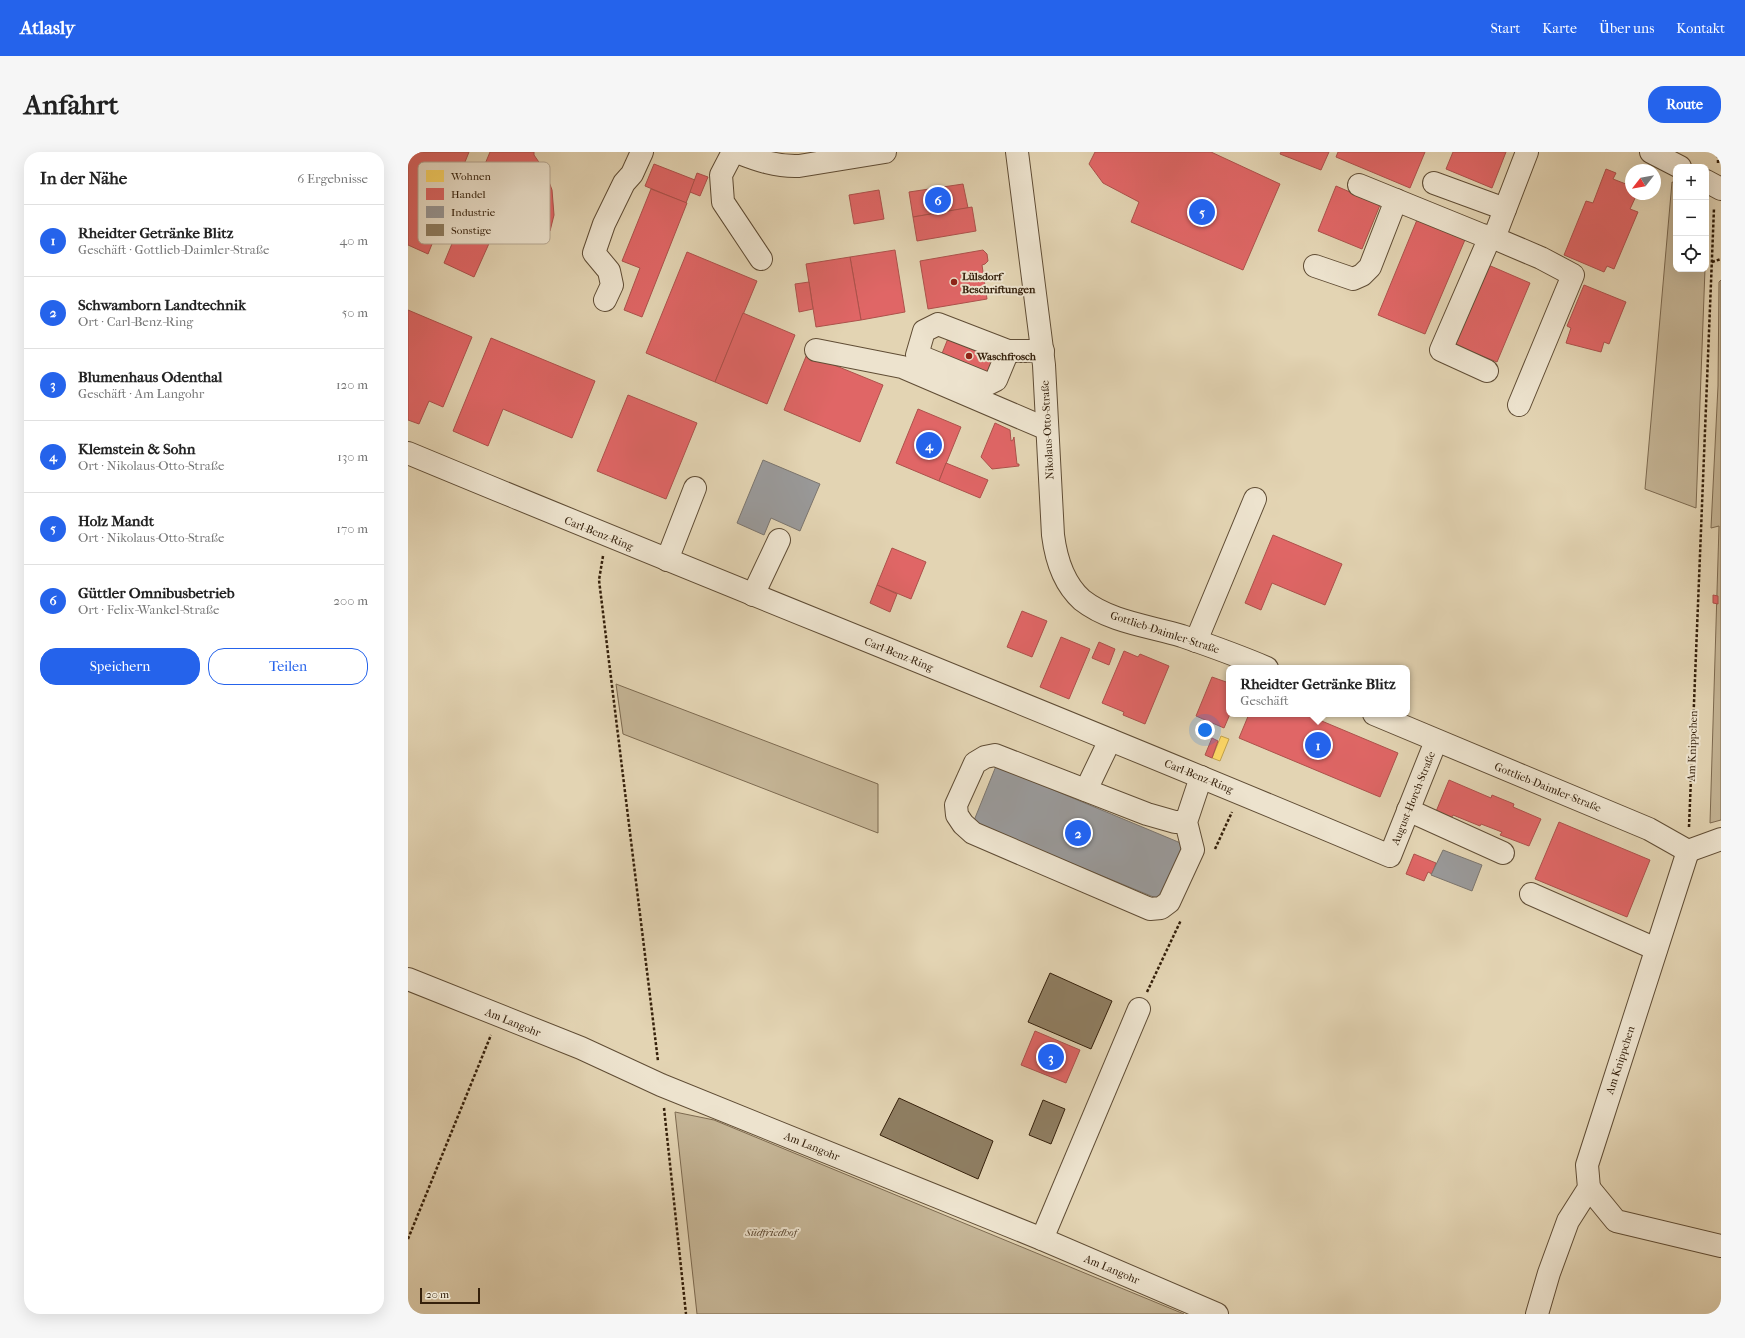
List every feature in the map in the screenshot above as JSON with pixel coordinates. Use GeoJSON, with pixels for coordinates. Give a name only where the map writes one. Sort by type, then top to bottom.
{"type":"FeatureCollection","features":[{"type":"Feature","properties":{"kind":"street"},"geometry":{"type":"LineString","coordinates":[[605,300],[612,285],[609,271],[594,253],[610,211],[624,183],[632,174],[642,152]]}},
{"type":"Feature","properties":{"kind":"street"},"geometry":{"type":"LineString","coordinates":[[733,152],[720,175],[723,202],[761,259]]}},
{"type":"Feature","properties":{"kind":"street"},"geometry":{"type":"LineString","coordinates":[[737,152],[757,160],[786,166],[799,166],[885,152]]}},
{"type":"Feature","properties":{"kind":"street","name":"Nikolaus-Otto-Straße"},"geometry":{"type":"LineString","coordinates":[[1017,152],[1043,351],[1055,547],[1061,570],[1070,586]]}},
{"type":"Feature","properties":{"kind":"street"},"geometry":{"type":"LineString","coordinates":[[1487,371],[1441,350],[1505,209],[1527,152]]}},
{"type":"Feature","properties":{"kind":"street"},"geometry":{"type":"LineString","coordinates":[[1651,152],[1674,164]]}},
{"type":"Feature","properties":{"kind":"street"},"geometry":{"type":"LineString","coordinates":[[1434,183],[1505,209]]}},
{"type":"Feature","properties":{"kind":"street"},"geometry":{"type":"LineString","coordinates":[[1359,185],[1482,235],[1492,237],[1541,258],[1573,275],[1519,405]]}},
{"type":"Feature","properties":{"kind":"street"},"geometry":{"type":"LineString","coordinates":[[1315,266],[1353,279],[1362,275],[1370,267],[1396,200]]}},
{"type":"Feature","properties":{"kind":"street"},"geometry":{"type":"LineString","coordinates":[[816,350],[902,367],[1047,429]]}},
{"type":"Feature","properties":{"kind":"street"},"geometry":{"type":"LineString","coordinates":[[1008,351],[1043,351]]}},
{"type":"Feature","properties":{"kind":"street","name":"Carl-Benz-Ring"},"geometry":{"type":"LineString","coordinates":[[408,453],[610,538],[1201,777],[1390,856]]}},
{"type":"Feature","properties":{"kind":"street"},"geometry":{"type":"LineString","coordinates":[[667,560],[695,488]]}},
{"type":"Feature","properties":{"kind":"street"},"geometry":{"type":"LineString","coordinates":[[1196,641],[1255,499]]}},
{"type":"Feature","properties":{"kind":"street"},"geometry":{"type":"LineString","coordinates":[[753,595],[779,540]]}},
{"type":"Feature","properties":{"kind":"street","name":"Gottlieb-Daimler-Straße"},"geometry":{"type":"LineString","coordinates":[[1070,586],[1081,599],[1096,609],[1114,617],[1196,641],[1261,665]]}},
{"type":"Feature","properties":{"kind":"street","name":"Gottlieb-Daimler-Straße"},"geometry":{"type":"LineString","coordinates":[[1381,717],[1649,829],[1688,851]]}},
{"type":"Feature","properties":{"kind":"street"},"geometry":{"type":"LineString","coordinates":[[1086,790],[1110,740]]}},
{"type":"Feature","properties":{"kind":"street","name":"August-Horch-Straße"},"geometry":{"type":"LineString","coordinates":[[1390,856],[1436,741]]}},
{"type":"Feature","properties":{"kind":"street"},"geometry":{"type":"LineString","coordinates":[[1186,822],[1175,822],[1147,814],[995,755],[985,757],[975,763],[956,805],[957,815],[963,824],[973,833],[1150,909],[1161,908],[1169,902],[1193,850],[1186,822],[1201,777]]}},
{"type":"Feature","properties":{"kind":"street"},"geometry":{"type":"LineString","coordinates":[[1408,810],[1502,853]]}},
{"type":"Feature","properties":{"kind":"street"},"geometry":{"type":"LineString","coordinates":[[1688,851],[1721,839]]}},
{"type":"Feature","properties":{"kind":"street","name":"Am Knippchen"},"geometry":{"type":"LineString","coordinates":[[1589,1188],[1587,1165],[1688,851]]}},
{"type":"Feature","properties":{"kind":"street"},"geometry":{"type":"LineString","coordinates":[[1531,894],[1656,949]]}},
{"type":"Feature","properties":{"kind":"street","name":"Am Langohr"},"geometry":{"type":"LineString","coordinates":[[408,979],[581,1048],[661,1085],[1042,1239],[1217,1314]]}},
{"type":"Feature","properties":{"kind":"street"},"geometry":{"type":"LineString","coordinates":[[1042,1239],[1140,1009]]}},
{"type":"Feature","properties":{"kind":"street"},"geometry":{"type":"LineString","coordinates":[[1537,1314],[1549,1273],[1568,1221],[1589,1188],[1616,1221],[1721,1246]]}},
{"type":"Feature","properties":{"kind":"path","name":"Am Knippchen"},"geometry":{"type":"LineString","coordinates":[[1688,851],[1714,185],[1718,152]]}},
{"type":"Feature","properties":{"kind":"path"},"geometry":{"type":"LineString","coordinates":[[1712,262],[1721,259]]}},
{"type":"Feature","properties":{"kind":"path"},"geometry":{"type":"LineString","coordinates":[[610,538],[602,558],[599,580],[661,1085],[686,1314]]}},
{"type":"Feature","properties":{"kind":"path"},"geometry":{"type":"LineString","coordinates":[[408,1239],[499,1016]]}},
{"type":"Feature","properties":{"kind":"green space"},"geometry":{"type":"Polygon","coordinates":[[[1672,182],[1673,272],[1705,272],[1696,508],[1645,489],[1672,182]]]}},
{"type":"Feature","properties":{"kind":"green space"},"geometry":{"type":"Polygon","coordinates":[[[1721,280],[1721,820],[1710,823],[1719,526],[1711,528],[1718,386],[1719,282],[1721,280]]]}},
{"type":"Feature","properties":{"kind":"green space"},"geometry":{"type":"Polygon","coordinates":[[[616,684],[878,784],[878,833],[623,734],[616,684]]]}},
{"type":"Feature","properties":{"kind":"green space","name":"Südfriedhof"},"geometry":{"type":"Polygon","coordinates":[[[675,1112],[714,1120],[1184,1314],[697,1314],[675,1112]]]}},
{"type":"Feature","properties":{"kind":"building: Wohnen"},"geometry":{"type":"Polygon","coordinates":[[[1221,736],[1229,739],[1220,761],[1212,758],[1221,736]]]}},
{"type":"Feature","properties":{"kind":"building: Handel"},"geometry":{"type":"Polygon","coordinates":[[[408,152],[469,152],[465,162],[418,162],[418,244],[432,244],[428,254],[408,245],[408,152]]]}},
{"type":"Feature","properties":{"kind":"building: Handel"},"geometry":{"type":"Polygon","coordinates":[[[490,152],[534,152],[534,155],[539,162],[486,162],[490,152]]]}},
{"type":"Feature","properties":{"kind":"building: Handel"},"geometry":{"type":"Polygon","coordinates":[[[1095,152],[1211,152],[1280,184],[1243,270],[1131,222],[1139,202],[1103,183],[1089,164],[1095,152]]]}},
{"type":"Feature","properties":{"kind":"building: Handel"},"geometry":{"type":"Polygon","coordinates":[[[1281,152],[1329,152],[1321,170],[1280,154],[1281,152]]]}},
{"type":"Feature","properties":{"kind":"building: Handel"},"geometry":{"type":"Polygon","coordinates":[[[1338,152],[1425,152],[1410,188],[1336,157],[1338,152]]]}},
{"type":"Feature","properties":{"kind":"building: Handel"},"geometry":{"type":"Polygon","coordinates":[[[1453,152],[1506,152],[1492,188],[1446,169],[1453,152]]]}},
{"type":"Feature","properties":{"kind":"building: Handel"},"geometry":{"type":"Polygon","coordinates":[[[654,164],[695,180],[686,203],[645,186],[654,164]]]}},
{"type":"Feature","properties":{"kind":"building: Handel"},"geometry":{"type":"Polygon","coordinates":[[[1606,169],[1616,173],[1613,179],[1625,184],[1625,200],[1634,200],[1630,209],[1638,212],[1614,269],[1607,266],[1604,272],[1564,255],[1586,201],[1593,203],[1606,169]]]}},
{"type":"Feature","properties":{"kind":"building: Handel"},"geometry":{"type":"Polygon","coordinates":[[[697,173],[708,177],[700,196],[690,192],[697,173]]]}},
{"type":"Feature","properties":{"kind":"building: Handel"},"geometry":{"type":"Polygon","coordinates":[[[963,184],[968,208],[913,217],[909,192],[963,184]]]}},
{"type":"Feature","properties":{"kind":"building: Handel"},"geometry":{"type":"Polygon","coordinates":[[[550,185],[552,190],[554,215],[550,231],[550,185]]]}},
{"type":"Feature","properties":{"kind":"building: Handel"},"geometry":{"type":"Polygon","coordinates":[[[1336,186],[1380,205],[1362,249],[1318,231],[1336,186]]]}},
{"type":"Feature","properties":{"kind":"building: Handel"},"geometry":{"type":"Polygon","coordinates":[[[651,189],[687,203],[642,317],[624,310],[640,268],[622,261],[651,189]]]}},
{"type":"Feature","properties":{"kind":"building: Handel"},"geometry":{"type":"Polygon","coordinates":[[[879,190],[884,219],[854,224],[849,195],[879,190]]]}},
{"type":"Feature","properties":{"kind":"building: Handel"},"geometry":{"type":"Polygon","coordinates":[[[972,207],[976,231],[917,241],[913,217],[972,207]]]}},
{"type":"Feature","properties":{"kind":"building: Handel"},"geometry":{"type":"Polygon","coordinates":[[[1419,215],[1467,235],[1425,334],[1378,315],[1419,215]]]}},
{"type":"Feature","properties":{"kind":"building: Handel"},"geometry":{"type":"Polygon","coordinates":[[[452,244],[489,244],[474,277],[444,263],[452,244]]]}},
{"type":"Feature","properties":{"kind":"building: Handel"},"geometry":{"type":"Polygon","coordinates":[[[895,250],[905,312],[861,320],[850,257],[895,250]]]}},
{"type":"Feature","properties":{"kind":"building: Handel","name":"Lülsdorf Beschriftungen"},"geometry":{"type":"Polygon","coordinates":[[[983,250],[987,254],[988,261],[982,265],[987,299],[928,309],[920,261],[983,250]]]}},
{"type":"Feature","properties":{"kind":"building: Handel"},"geometry":{"type":"Polygon","coordinates":[[[687,252],[757,281],[715,382],[646,353],[687,252]]]}},
{"type":"Feature","properties":{"kind":"building: Handel"},"geometry":{"type":"Polygon","coordinates":[[[850,257],[861,320],[816,327],[806,264],[850,257]]]}},
{"type":"Feature","properties":{"kind":"building: Handel"},"geometry":{"type":"Polygon","coordinates":[[[1486,264],[1530,283],[1497,362],[1453,344],[1486,264]]]}},
{"type":"Feature","properties":{"kind":"building: Handel"},"geometry":{"type":"Polygon","coordinates":[[[809,282],[813,309],[799,312],[795,284],[809,282]]]}},
{"type":"Feature","properties":{"kind":"building: Handel"},"geometry":{"type":"Polygon","coordinates":[[[1584,285],[1626,302],[1609,344],[1604,342],[1601,352],[1566,343],[1571,328],[1567,326],[1584,285]]]}},
{"type":"Feature","properties":{"kind":"building: Handel"},"geometry":{"type":"Polygon","coordinates":[[[408,310],[472,337],[443,407],[429,401],[419,424],[408,420],[408,310]]]}},
{"type":"Feature","properties":{"kind":"building: Handel"},"geometry":{"type":"Polygon","coordinates":[[[743,313],[795,335],[767,404],[715,382],[743,313]]]}},
{"type":"Feature","properties":{"kind":"building: Handel","name":"Waschfrosch"},"geometry":{"type":"Polygon","coordinates":[[[949,336],[997,356],[989,376],[941,356],[949,336]]]}},
{"type":"Feature","properties":{"kind":"building: Handel"},"geometry":{"type":"Polygon","coordinates":[[[491,338],[595,381],[572,438],[503,409],[488,446],[453,431],[491,338]]]}},
{"type":"Feature","properties":{"kind":"building: Handel"},"geometry":{"type":"Polygon","coordinates":[[[807,354],[883,385],[860,442],[784,410],[807,354]]]}},
{"type":"Feature","properties":{"kind":"building: Handel"},"geometry":{"type":"Polygon","coordinates":[[[628,395],[697,423],[666,499],[597,471],[628,395]]]}},
{"type":"Feature","properties":{"kind":"building: Handel"},"geometry":{"type":"Polygon","coordinates":[[[918,409],[961,427],[939,481],[896,463],[918,409]]]}},
{"type":"Feature","properties":{"kind":"building: Handel"},"geometry":{"type":"Polygon","coordinates":[[[995,423],[1010,430],[1011,441],[1014,437],[1017,464],[1019,464],[1019,466],[992,469],[981,457],[995,423]]]}},
{"type":"Feature","properties":{"kind":"building: Handel"},"geometry":{"type":"Polygon","coordinates":[[[946,463],[988,480],[980,498],[939,481],[946,463]]]}},
{"type":"Feature","properties":{"kind":"building: Handel"},"geometry":{"type":"Polygon","coordinates":[[[1273,535],[1342,564],[1325,605],[1272,583],[1261,610],[1245,603],[1273,535]]]}},
{"type":"Feature","properties":{"kind":"building: Handel"},"geometry":{"type":"Polygon","coordinates":[[[892,548],[926,562],[911,599],[877,585],[892,548]]]}},
{"type":"Feature","properties":{"kind":"building: Handel"},"geometry":{"type":"Polygon","coordinates":[[[877,585],[897,594],[890,612],[870,603],[877,585]]]}},
{"type":"Feature","properties":{"kind":"building: Handel"},"geometry":{"type":"Polygon","coordinates":[[[1713,595],[1718,596],[1718,604],[1713,603],[1713,595]]]}},
{"type":"Feature","properties":{"kind":"building: Handel"},"geometry":{"type":"Polygon","coordinates":[[[1022,611],[1047,621],[1032,657],[1007,647],[1022,611]]]}},
{"type":"Feature","properties":{"kind":"building: Handel"},"geometry":{"type":"Polygon","coordinates":[[[1061,637],[1090,649],[1069,699],[1040,687],[1061,637]]]}},
{"type":"Feature","properties":{"kind":"building: Handel"},"geometry":{"type":"Polygon","coordinates":[[[1099,642],[1115,649],[1109,665],[1092,658],[1099,642]]]}},
{"type":"Feature","properties":{"kind":"building: Handel"},"geometry":{"type":"Polygon","coordinates":[[[1124,651],[1138,657],[1140,654],[1169,666],[1145,724],[1123,715],[1124,712],[1102,703],[1124,651]]]}},
{"type":"Feature","properties":{"kind":"building: Handel"},"geometry":{"type":"Polygon","coordinates":[[[1212,677],[1226,682],[1226,717],[1229,717],[1224,728],[1196,716],[1212,677]]]}},
{"type":"Feature","properties":{"kind":"building: Handel"},"geometry":{"type":"Polygon","coordinates":[[[1248,717],[1312,717],[1398,753],[1380,797],[1239,738],[1248,717]]]}},
{"type":"Feature","properties":{"kind":"building: Handel"},"geometry":{"type":"Polygon","coordinates":[[[1212,738],[1218,741],[1212,758],[1205,755],[1212,738]]]}},
{"type":"Feature","properties":{"kind":"building: Handel"},"geometry":{"type":"Polygon","coordinates":[[[1449,780],[1491,798],[1492,795],[1514,804],[1513,807],[1541,819],[1529,846],[1500,835],[1502,832],[1481,824],[1480,826],[1453,815],[1450,820],[1435,814],[1449,780]]]}},
{"type":"Feature","properties":{"kind":"building: Handel"},"geometry":{"type":"Polygon","coordinates":[[[1559,822],[1650,860],[1627,917],[1535,879],[1559,822]]]}},
{"type":"Feature","properties":{"kind":"building: Handel"},"geometry":{"type":"Polygon","coordinates":[[[1414,854],[1436,863],[1432,874],[1428,872],[1424,881],[1406,874],[1414,854]]]}},
{"type":"Feature","properties":{"kind":"building: Handel"},"geometry":{"type":"Polygon","coordinates":[[[1035,1031],[1080,1050],[1066,1083],[1021,1065],[1035,1031]]]}},
{"type":"Feature","properties":{"kind":"building: Industrie"},"geometry":{"type":"Polygon","coordinates":[[[763,460],[820,484],[800,531],[771,518],[764,535],[737,523],[763,460]]]}},
{"type":"Feature","properties":{"kind":"building: Industrie"},"geometry":{"type":"Polygon","coordinates":[[[996,766],[1183,844],[1161,900],[973,823],[996,766]]]}},
{"type":"Feature","properties":{"kind":"building: Industrie"},"geometry":{"type":"Polygon","coordinates":[[[1443,850],[1482,865],[1472,891],[1431,875],[1443,850]]]}},
{"type":"Feature","properties":{"kind":"building: Sonstige"},"geometry":{"type":"Polygon","coordinates":[[[1050,973],[1112,1001],[1091,1049],[1028,1022],[1050,973]]]}},
{"type":"Feature","properties":{"kind":"building: Sonstige"},"geometry":{"type":"Polygon","coordinates":[[[899,1098],[993,1141],[978,1179],[880,1135],[899,1098]]]}},
{"type":"Feature","properties":{"kind":"building: Sonstige"},"geometry":{"type":"Polygon","coordinates":[[[1043,1100],[1065,1109],[1051,1144],[1029,1135],[1043,1100]]]}},
{"type":"Feature","properties":{"kind":"place","name":"Güttler Omnibusbetrieb"},"geometry":{"type":"Point","coordinates":[938,200]}},
{"type":"Feature","properties":{"kind":"place","name":"Holz Mandt"},"geometry":{"type":"Point","coordinates":[1202,212]}},
{"type":"Feature","properties":{"kind":"place","name":"Lülsdorf Beschriftungen"},"geometry":{"type":"Point","coordinates":[954,282]}},
{"type":"Feature","properties":{"kind":"place","name":"Waschfrosch"},"geometry":{"type":"Point","coordinates":[969,356]}},
{"type":"Feature","properties":{"kind":"place","name":"Klemstein & Sohn"},"geometry":{"type":"Point","coordinates":[929,445]}},
{"type":"Feature","properties":{"kind":"place","name":"Rheidter Getränke Blitz"},"geometry":{"type":"Point","coordinates":[1318,745]}},
{"type":"Feature","properties":{"kind":"place","name":"Schwamborn Landtechnik"},"geometry":{"type":"Point","coordinates":[1078,833]}},
{"type":"Feature","properties":{"kind":"place","name":"Blumenhaus Odenthal"},"geometry":{"type":"Point","coordinates":[1051,1057]}}]}
